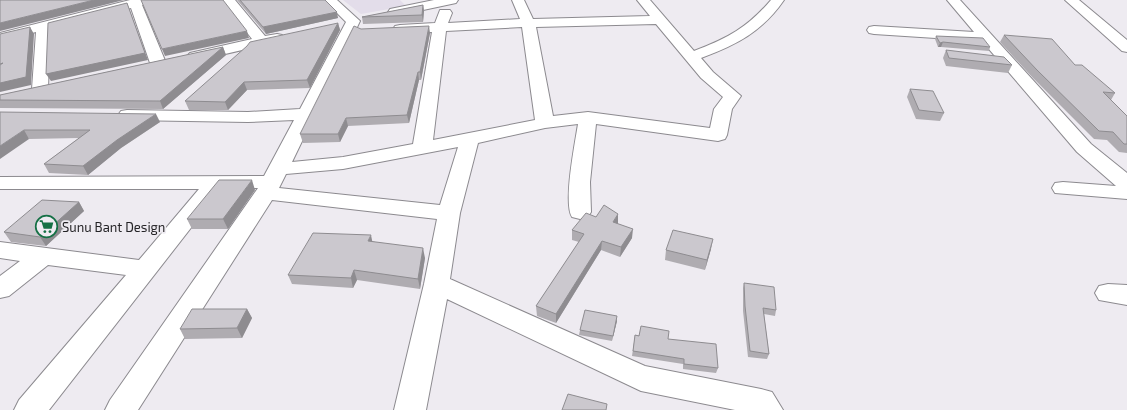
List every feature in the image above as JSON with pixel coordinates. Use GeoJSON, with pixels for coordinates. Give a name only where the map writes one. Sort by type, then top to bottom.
{"type":"FeatureCollection","features":[{"type":"Feature","properties":{"kind":"street"},"geometry":{"type":"LineString","coordinates":[[228,0],[261,41]]}},
{"type":"Feature","properties":{"kind":"street"},"geometry":{"type":"LineString","coordinates":[[121,410],[272,181],[354,25],[330,0]]}},
{"type":"Feature","properties":{"kind":"street"},"geometry":{"type":"LineString","coordinates":[[451,0],[385,22],[440,27],[660,20]]}},
{"type":"Feature","properties":{"kind":"street"},"geometry":{"type":"LineString","coordinates":[[422,148],[440,27],[451,0]]}},
{"type":"Feature","properties":{"kind":"street"},"geometry":{"type":"LineString","coordinates":[[518,0],[528,23],[545,123]]}},
{"type":"Feature","properties":{"kind":"street"},"geometry":{"type":"LineString","coordinates":[[272,181],[343,163],[545,123],[588,117],[718,135],[723,109],[732,96],[707,75],[643,0]]}},
{"type":"Feature","properties":{"kind":"street"},"geometry":{"type":"LineString","coordinates":[[691,57],[710,50],[744,33],[760,20],[778,0]]}},
{"type":"Feature","properties":{"kind":"street"},"geometry":{"type":"LineString","coordinates":[[953,0],[1084,148],[1127,184]]}},
{"type":"Feature","properties":{"kind":"street"},"geometry":{"type":"LineString","coordinates":[[1071,0],[1126,47]]}},
{"type":"Feature","properties":{"kind":"street"},"geometry":{"type":"LineString","coordinates":[[0,37],[140,1],[158,64]]}},
{"type":"Feature","properties":{"kind":"street"},"geometry":{"type":"LineString","coordinates":[[43,26],[33,90],[55,86]]}},
{"type":"Feature","properties":{"kind":"street"},"geometry":{"type":"LineString","coordinates":[[874,30],[986,37]]}},
{"type":"Feature","properties":{"kind":"street"},"geometry":{"type":"LineString","coordinates":[[144,67],[292,35]]}},
{"type":"Feature","properties":{"kind":"street"},"geometry":{"type":"LineString","coordinates":[[227,64],[244,49],[240,46]]}},
{"type":"Feature","properties":{"kind":"street"},"geometry":{"type":"LineString","coordinates":[[981,56],[1005,59]]}},
{"type":"Feature","properties":{"kind":"street"},"geometry":{"type":"LineString","coordinates":[[169,116],[186,100]]}},
{"type":"Feature","properties":{"kind":"street"},"geometry":{"type":"LineString","coordinates":[[108,115],[248,117],[306,114]]}},
{"type":"Feature","properties":{"kind":"street"},"geometry":{"type":"LineString","coordinates":[[580,212],[580,182],[588,117]]}},
{"type":"Feature","properties":{"kind":"street"},"geometry":{"type":"LineString","coordinates":[[410,410],[437,284],[449,213],[470,139]]}},
{"type":"Feature","properties":{"kind":"street"},"geometry":{"type":"LineString","coordinates":[[0,183],[272,181],[449,213]]}},
{"type":"Feature","properties":{"kind":"street"},"geometry":{"type":"LineString","coordinates":[[30,410],[216,182]]}},
{"type":"Feature","properties":{"kind":"street"},"geometry":{"type":"LineString","coordinates":[[1063,188],[1127,193]]}},
{"type":"Feature","properties":{"kind":"street"},"geometry":{"type":"LineString","coordinates":[[0,250],[145,269]]}},
{"type":"Feature","properties":{"kind":"street"},"geometry":{"type":"LineString","coordinates":[[0,289],[43,256]]}},
{"type":"Feature","properties":{"kind":"street"},"geometry":{"type":"LineString","coordinates":[[437,284],[642,378],[761,402],[767,410]]}},
{"type":"Feature","properties":{"kind":"shaded area"},"geometry":{"type":"Polygon","coordinates":[[[343,0],[400,0],[406,6],[361,14],[343,0]]]}},
{"type":"Feature","properties":{"kind":"building"},"geometry":{"type":"Polygon","coordinates":[[[0,0],[94,0],[0,23],[0,0]]]}},
{"type":"Feature","properties":{"kind":"building"},"geometry":{"type":"Polygon","coordinates":[[[141,0],[223,0],[247,31],[162,49],[141,0]]]}},
{"type":"Feature","properties":{"kind":"building"},"geometry":{"type":"Polygon","coordinates":[[[240,0],[325,0],[337,12],[263,27],[240,0]]]}},
{"type":"Feature","properties":{"kind":"building"},"geometry":{"type":"Polygon","coordinates":[[[127,3],[145,53],[46,74],[48,23],[127,3]]]}},
{"type":"Feature","properties":{"kind":"building"},"geometry":{"type":"Polygon","coordinates":[[[423,5],[422,15],[362,17],[423,5]]]}},
{"type":"Feature","properties":{"kind":"building"},"geometry":{"type":"Polygon","coordinates":[[[338,23],[307,80],[244,82],[225,102],[185,101],[250,42],[338,23]]]}},
{"type":"Feature","properties":{"kind":"building"},"geometry":{"type":"Polygon","coordinates":[[[354,26],[361,29],[429,26],[420,72],[418,72],[407,115],[346,118],[338,134],[300,134],[354,26]]]}},
{"type":"Feature","properties":{"kind":"building"},"geometry":{"type":"Polygon","coordinates":[[[30,27],[26,77],[0,83],[0,65],[3,63],[0,64],[0,34],[30,27]]]}},
{"type":"Feature","properties":{"kind":"building"},"geometry":{"type":"Polygon","coordinates":[[[1004,35],[1052,39],[1075,65],[1082,65],[1115,93],[1103,92],[1127,116],[1127,144],[1124,144],[1113,132],[1099,131],[1004,35]]]}},
{"type":"Feature","properties":{"kind":"building"},"geometry":{"type":"Polygon","coordinates":[[[936,36],[983,38],[990,47],[943,42],[940,43],[936,36]]]}},
{"type":"Feature","properties":{"kind":"building"},"geometry":{"type":"Polygon","coordinates":[[[223,47],[160,101],[0,100],[0,95],[223,47]]]}},
{"type":"Feature","properties":{"kind":"building"},"geometry":{"type":"Polygon","coordinates":[[[946,50],[1004,57],[1012,65],[949,58],[946,50]]]}},
{"type":"Feature","properties":{"kind":"building"},"geometry":{"type":"Polygon","coordinates":[[[910,89],[933,91],[944,113],[919,110],[910,89]]]}},
{"type":"Feature","properties":{"kind":"building"},"geometry":{"type":"Polygon","coordinates":[[[0,112],[156,114],[117,140],[83,166],[44,164],[90,130],[24,130],[0,146],[0,112]]]}},
{"type":"Feature","properties":{"kind":"building"},"geometry":{"type":"Polygon","coordinates":[[[219,180],[252,180],[223,219],[187,219],[219,180]]]}},
{"type":"Feature","properties":{"kind":"building"},"geometry":{"type":"Polygon","coordinates":[[[42,200],[79,202],[40,237],[4,232],[42,200]]]}},
{"type":"Feature","properties":{"kind":"building"},"geometry":{"type":"Polygon","coordinates":[[[604,205],[618,214],[613,222],[633,229],[621,247],[602,241],[556,314],[536,306],[584,234],[572,230],[586,213],[596,217],[604,205]]]}},
{"type":"Feature","properties":{"kind":"building"},"geometry":{"type":"Polygon","coordinates":[[[673,230],[713,239],[707,260],[666,250],[673,230]]]}},
{"type":"Feature","properties":{"kind":"building"},"geometry":{"type":"Polygon","coordinates":[[[313,233],[371,235],[368,241],[423,248],[418,279],[354,270],[351,278],[288,275],[313,233]]]}},
{"type":"Feature","properties":{"kind":"building"},"geometry":{"type":"Polygon","coordinates":[[[744,283],[774,287],[776,310],[763,308],[769,354],[750,351],[744,283]]]}},
{"type":"Feature","properties":{"kind":"building"},"geometry":{"type":"Polygon","coordinates":[[[192,309],[247,309],[237,328],[180,329],[192,309]]]}},
{"type":"Feature","properties":{"kind":"building"},"geometry":{"type":"Polygon","coordinates":[[[585,310],[617,316],[613,336],[580,330],[585,310]]]}},
{"type":"Feature","properties":{"kind":"building"},"geometry":{"type":"Polygon","coordinates":[[[641,326],[669,331],[668,339],[716,344],[718,368],[684,364],[684,359],[633,351],[635,335],[639,336],[641,326]]]}},
{"type":"Feature","properties":{"kind":"building"},"geometry":{"type":"Polygon","coordinates":[[[568,394],[607,404],[606,410],[562,410],[568,394]]]}},
{"type":"Feature","properties":{"kind":"place","name":"Sunu Bant Design"},"geometry":{"type":"Point","coordinates":[47,227]}}]}
